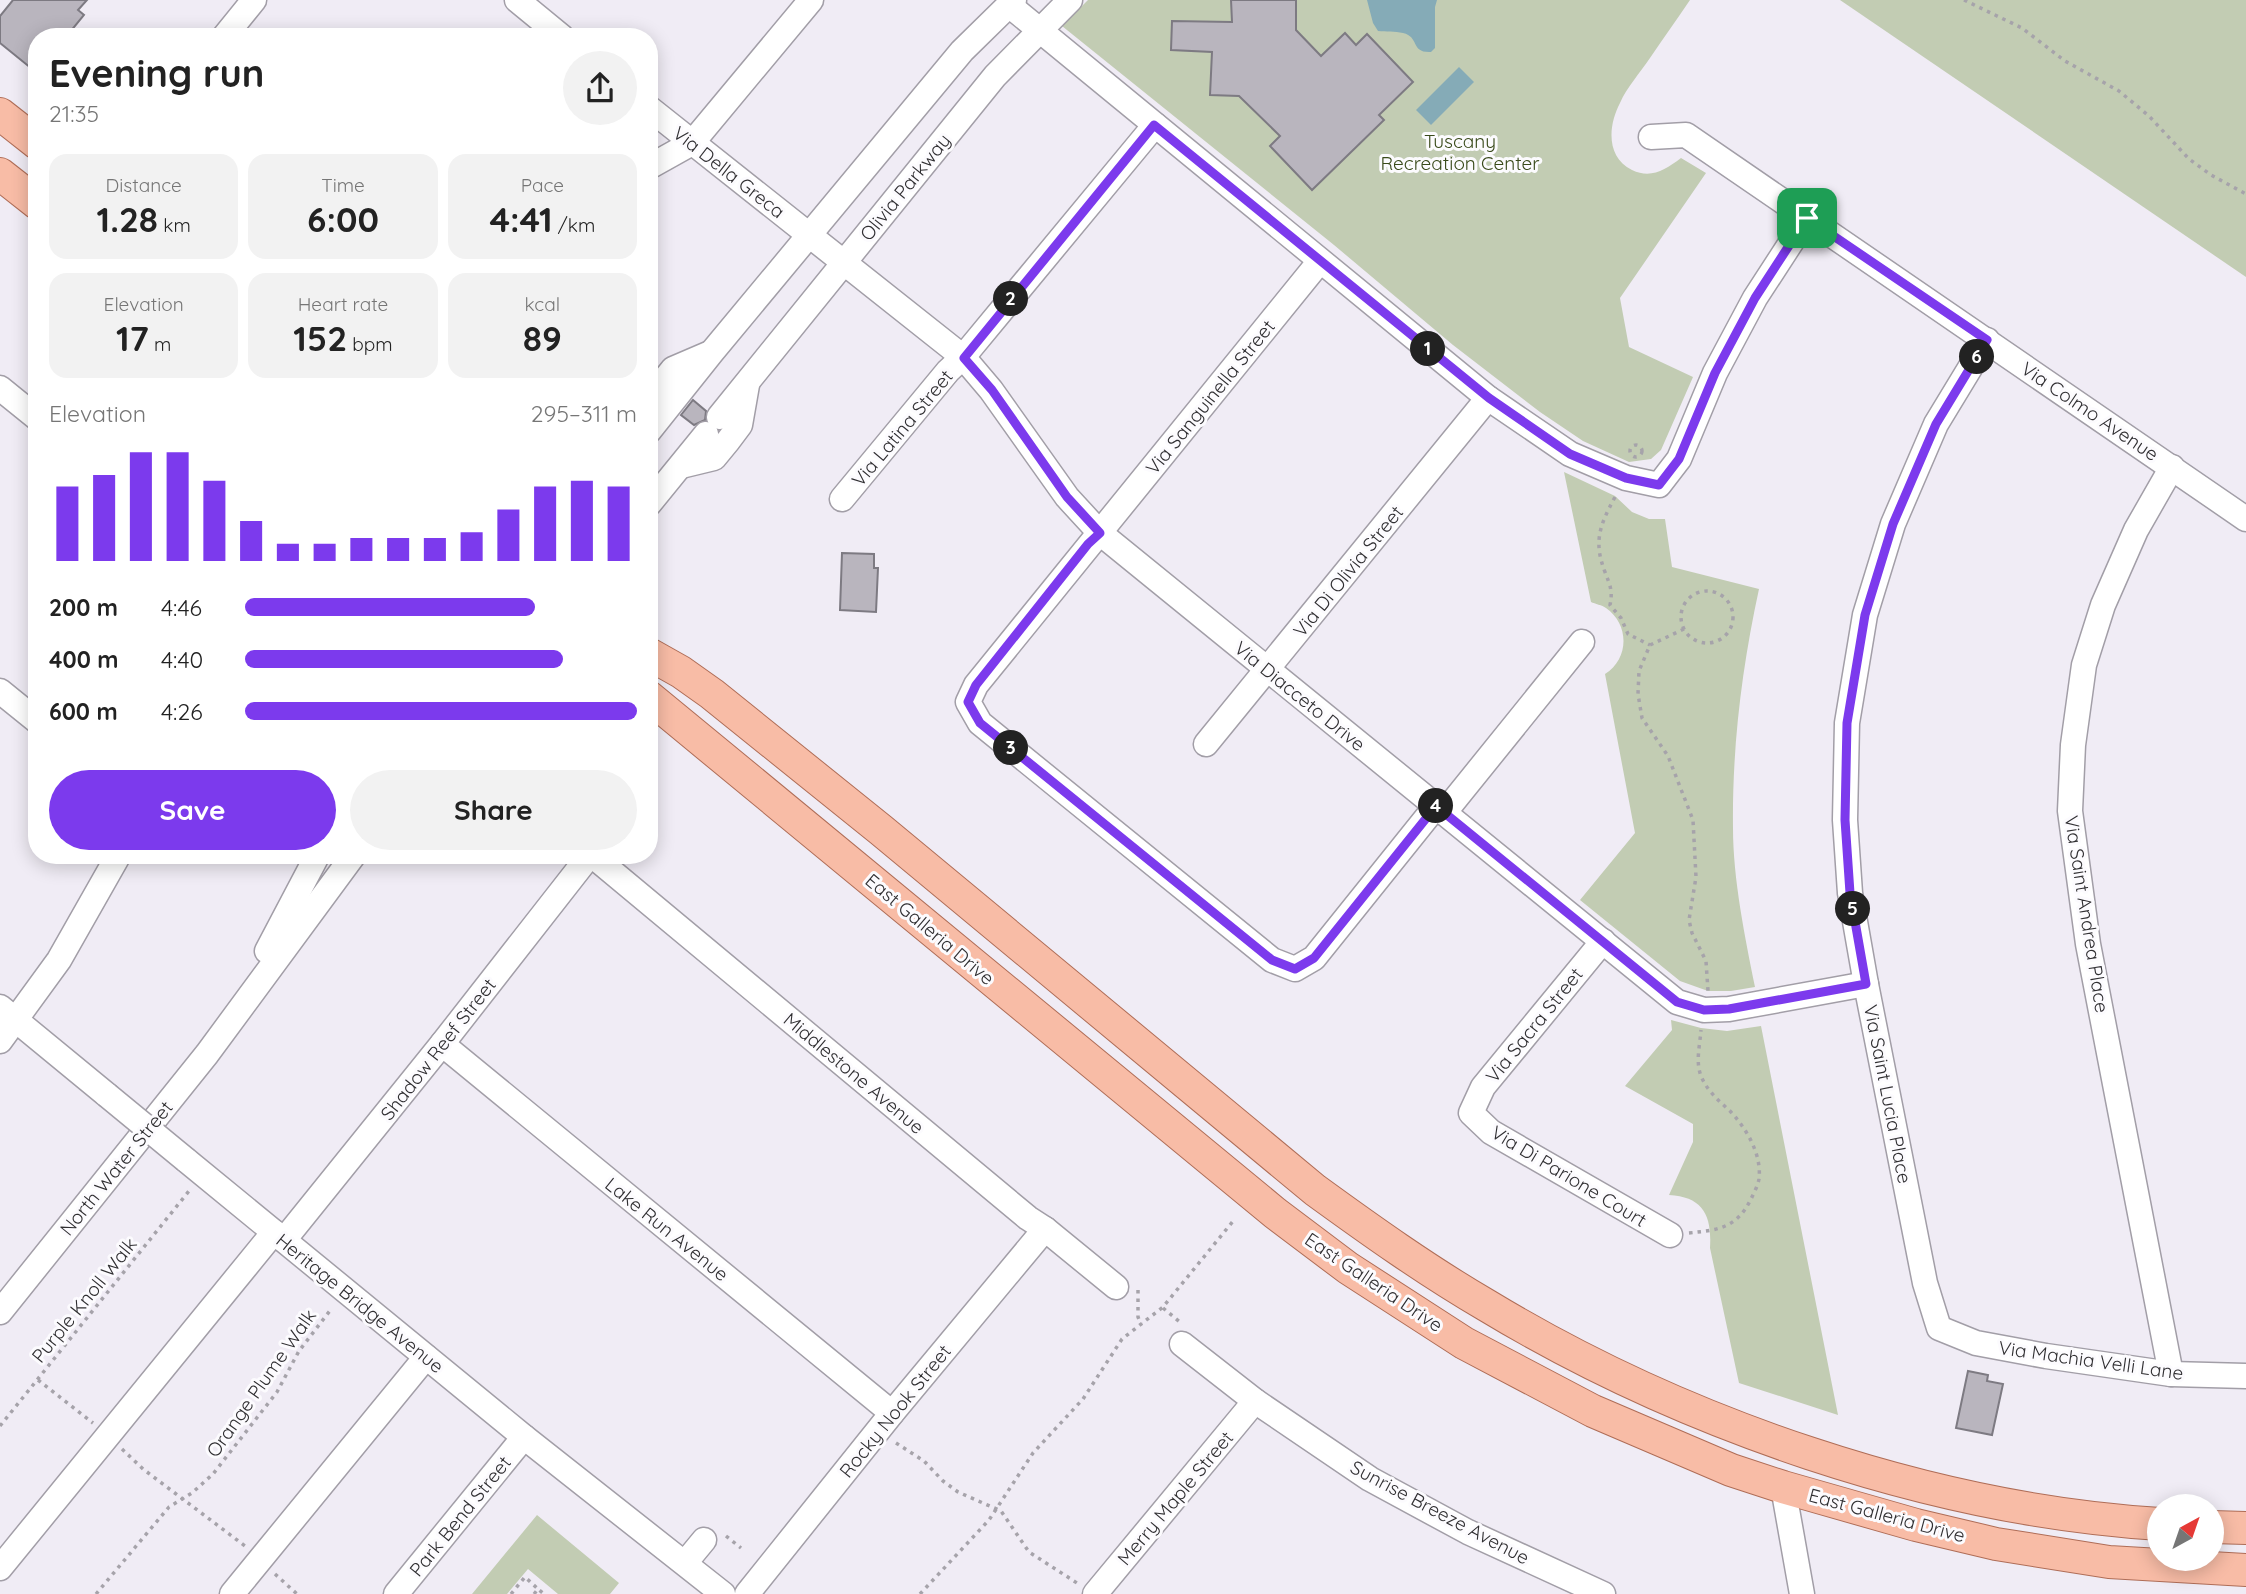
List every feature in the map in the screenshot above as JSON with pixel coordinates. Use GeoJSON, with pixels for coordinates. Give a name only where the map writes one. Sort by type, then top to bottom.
{"type":"FeatureCollection","features":[{"type":"Feature","properties":{"kind":"main road"},"geometry":{"type":"LineString","coordinates":[[0,114],[28,137]]}},
{"type":"Feature","properties":{"kind":"main road"},"geometry":{"type":"LineString","coordinates":[[0,174],[28,196]]}},
{"type":"Feature","properties":{"kind":"main road","name":"East Galleria Drive"},"geometry":{"type":"LineString","coordinates":[[658,659],[712,694],[1315,1189],[1387,1242],[1487,1306],[1578,1356],[1692,1409],[1755,1434],[1867,1471],[1998,1503],[2147,1523]]}},
{"type":"Feature","properties":{"kind":"main road","name":"East Galleria Drive"},"geometry":{"type":"LineString","coordinates":[[658,704],[1275,1213],[1348,1268],[1464,1343],[1546,1388],[1731,1470],[1916,1525],[1996,1544],[2109,1562],[2246,1570]]}},
{"type":"Feature","properties":{"kind":"main road"},"geometry":{"type":"LineString","coordinates":[[2224,1527],[2246,1528]]}},
{"type":"Feature","properties":{"kind":"street"},"geometry":{"type":"LineString","coordinates":[[231,28],[254,0]]}},
{"type":"Feature","properties":{"kind":"street"},"geometry":{"type":"LineString","coordinates":[[658,162],[692,143],[811,0]]}},
{"type":"Feature","properties":{"kind":"street","name":"Olivia Parkway"},"geometry":{"type":"LineString","coordinates":[[658,493],[995,76],[1070,0]]}},
{"type":"Feature","properties":{"kind":"street"},"geometry":{"type":"LineString","coordinates":[[525,2],[552,28]]}},
{"type":"Feature","properties":{"kind":"street"},"geometry":{"type":"LineString","coordinates":[[658,420],[962,51],[1011,2],[1039,30],[1489,398],[1570,454],[1626,478],[1659,485],[1679,459],[1715,373],[1755,298],[1807,218]]}},
{"type":"Feature","properties":{"kind":"street","name":"Via Della Greca"},"geometry":{"type":"LineString","coordinates":[[658,115],[809,236]]}},
{"type":"Feature","properties":{"kind":"street","name":"Via Latina Street"},"geometry":{"type":"LineString","coordinates":[[842,499],[948,371],[964,358],[1154,125]]}},
{"type":"Feature","properties":{"kind":"street","name":"Via Colmo Avenue"},"geometry":{"type":"LineString","coordinates":[[1651,137],[1686,135],[2246,519]]}},
{"type":"Feature","properties":{"kind":"street","name":"Via Diacceto Drive"},"geometry":{"type":"LineString","coordinates":[[809,236],[964,358],[992,390],[1067,497],[1100,533],[1677,1002],[1704,1010],[1729,1009],[1866,984]]}},
{"type":"Feature","properties":{"kind":"street","name":"Via Sanguinella Street"},"geometry":{"type":"LineString","coordinates":[[1320,261],[1100,533],[1088,544],[976,685],[968,702],[980,723],[1272,960],[1295,969],[1314,958],[1440,809]]}},
{"type":"Feature","properties":{"kind":"street","name":"Via Saint Lucia Place"},"geometry":{"type":"LineString","coordinates":[[1939,1328],[1925,1283],[1850,893],[1845,820],[1847,723],[1865,615],[1893,524],[1936,424],[1987,340]]}},
{"type":"Feature","properties":{"kind":"street"},"geometry":{"type":"LineString","coordinates":[[658,387],[673,369],[712,352]]}},
{"type":"Feature","properties":{"kind":"street","name":"Olivia Parkway"},"geometry":{"type":"LineString","coordinates":[[681,466],[714,458],[740,425],[747,381]]}},
{"type":"Feature","properties":{"kind":"street"},"geometry":{"type":"LineString","coordinates":[[0,388],[28,411]]}},
{"type":"Feature","properties":{"kind":"street","name":"Via Di Olivia Street"},"geometry":{"type":"LineString","coordinates":[[1206,744],[1489,398]]}},
{"type":"Feature","properties":{"kind":"street","name":"Via Saint Andrea Place"},"geometry":{"type":"LineString","coordinates":[[2171,1374],[2088,944],[2070,811],[2073,745],[2084,665],[2103,605],[2130,543],[2172,467]]}},
{"type":"Feature","properties":{"kind":"street"},"geometry":{"type":"LineString","coordinates":[[1440,809],[1582,642]]}},
{"type":"Feature","properties":{"kind":"street"},"geometry":{"type":"LineString","coordinates":[[0,691],[28,713]]}},
{"type":"Feature","properties":{"kind":"street"},"geometry":{"type":"LineString","coordinates":[[0,1041],[8,1014],[59,960],[113,864]]}},
{"type":"Feature","properties":{"kind":"street","name":"North Water Street"},"geometry":{"type":"LineString","coordinates":[[229,1022],[313,864]]}},
{"type":"Feature","properties":{"kind":"street","name":"North Water Street"},"geometry":{"type":"LineString","coordinates":[[0,1312],[198,1065],[346,864]]}},
{"type":"Feature","properties":{"kind":"street","name":"Shadow Reef Street"},"geometry":{"type":"LineString","coordinates":[[0,1568],[442,1044],[585,864]]}},
{"type":"Feature","properties":{"kind":"street","name":"Middlestone Avenue"},"geometry":{"type":"LineString","coordinates":[[601,864],[1028,1218],[1126,1286]]}},
{"type":"Feature","properties":{"kind":"street","name":"Via Sacra Street"},"geometry":{"type":"LineString","coordinates":[[1471,1113],[1483,1087],[1603,942]]}},
{"type":"Feature","properties":{"kind":"street","name":"Heritage Bridge Avenue"},"geometry":{"type":"LineString","coordinates":[[8,1014],[524,1437],[723,1594]]}},
{"type":"Feature","properties":{"kind":"street","name":"Lake Run Avenue"},"geometry":{"type":"LineString","coordinates":[[442,1044],[892,1413]]}},
{"type":"Feature","properties":{"kind":"street","name":"Via Di Parione Court"},"geometry":{"type":"LineString","coordinates":[[1471,1113],[1491,1132],[1670,1235]]}},
{"type":"Feature","properties":{"kind":"street","name":"Rocky Nook Street"},"geometry":{"type":"LineString","coordinates":[[747,1594],[892,1413],[1045,1229]]}},
{"type":"Feature","properties":{"kind":"street","name":"Via Machia Velli Lane"},"geometry":{"type":"LineString","coordinates":[[1939,1328],[1988,1345],[2046,1356],[2171,1374],[2246,1376]]}},
{"type":"Feature","properties":{"kind":"street","name":"Sunrise Breeze Avenue"},"geometry":{"type":"LineString","coordinates":[[1184,1335],[1255,1401],[1370,1479],[1468,1532],[1603,1594]]}},
{"type":"Feature","properties":{"kind":"street"},"geometry":{"type":"LineString","coordinates":[[232,1594],[426,1357]]}},
{"type":"Feature","properties":{"kind":"street","name":"Merry Maple Street"},"geometry":{"type":"LineString","coordinates":[[1099,1589],[1255,1401]]}},
{"type":"Feature","properties":{"kind":"street","name":"Park Bend Street"},"geometry":{"type":"LineString","coordinates":[[396,1594],[524,1437]]}},
{"type":"Feature","properties":{"kind":"street"},"geometry":{"type":"LineString","coordinates":[[1783,1487],[1802,1594]]}},
{"type":"Feature","properties":{"kind":"street"},"geometry":{"type":"LineString","coordinates":[[685,1563],[704,1540]]}},
{"type":"Feature","properties":{"kind":"path"},"geometry":{"type":"LineString","coordinates":[[1964,0],[2022,28],[2065,61],[2119,91],[2149,116],[2189,159],[2211,175],[2246,194]]}},
{"type":"Feature","properties":{"kind":"path"},"geometry":{"type":"LineString","coordinates":[[1615,496],[1599,533],[1600,558],[1613,591],[1610,605],[1621,618],[1628,634],[1650,645]]}},
{"type":"Feature","properties":{"kind":"path"},"geometry":{"type":"LineString","coordinates":[[1699,592],[1717,592],[1730,604],[1733,612],[1731,628],[1720,640],[1704,643],[1696,640],[1684,629],[1682,611],[1691,596],[1699,592]]}},
{"type":"Feature","properties":{"kind":"path"},"geometry":{"type":"LineString","coordinates":[[1684,629],[1650,645],[1639,671],[1638,694],[1642,718],[1668,756],[1693,820],[1696,877],[1689,920],[1692,933],[1706,961],[1709,990]]}},
{"type":"Feature","properties":{"kind":"path"},"geometry":{"type":"LineString","coordinates":[[1670,1235],[1721,1229],[1735,1221],[1746,1209],[1759,1179],[1751,1141],[1741,1123],[1706,1086],[1699,1071],[1701,1028]]}},
{"type":"Feature","properties":{"kind":"path","name":"Purple Knoll Walk"},"geometry":{"type":"LineString","coordinates":[[0,1426],[189,1191]]}},
{"type":"Feature","properties":{"kind":"path"},"geometry":{"type":"LineString","coordinates":[[920,1594],[997,1508],[1033,1453],[1083,1399],[1122,1339],[1163,1307],[1234,1220]]}},
{"type":"Feature","properties":{"kind":"path"},"geometry":{"type":"LineString","coordinates":[[1126,1286],[1140,1297],[1138,1317],[1141,1324]]}},
{"type":"Feature","properties":{"kind":"path"},"geometry":{"type":"LineString","coordinates":[[1163,1307],[1184,1335]]}},
{"type":"Feature","properties":{"kind":"path","name":"Orange Plume Walk"},"geometry":{"type":"LineString","coordinates":[[96,1594],[169,1507],[213,1474],[277,1392],[299,1351],[332,1308]]}},
{"type":"Feature","properties":{"kind":"path"},"geometry":{"type":"LineString","coordinates":[[38,1379],[100,1428]]}},
{"type":"Feature","properties":{"kind":"path"},"geometry":{"type":"LineString","coordinates":[[893,1441],[924,1461],[958,1492],[997,1508],[1008,1519],[1029,1552],[1099,1589]]}},
{"type":"Feature","properties":{"kind":"path"},"geometry":{"type":"LineString","coordinates":[[115,1443],[143,1469],[252,1553]]}},
{"type":"Feature","properties":{"kind":"path"},"geometry":{"type":"LineString","coordinates":[[269,1568],[297,1594]]}},
{"type":"Feature","properties":{"kind":"path"},"geometry":{"type":"LineString","coordinates":[[511,1594],[525,1577],[544,1594]]}},
{"type":"Feature","properties":{"kind":"path"},"geometry":{"type":"LineString","coordinates":[[534,1594],[538,1589]]}},
{"type":"Feature","properties":{"kind":"green space","name":"Tuscany Recreation Center"},"geometry":{"type":"Polygon","coordinates":[[[1088,0],[1690,0],[1626,91],[1616,112],[1612,131],[1617,157],[1632,170],[1645,174],[1658,172],[1681,158],[1706,173],[1620,298],[1629,347],[1693,377],[1661,450],[1651,459],[1629,462],[1583,441],[1540,412],[1453,345],[1334,245],[1062,26],[1088,0]]]}},
{"type":"Feature","properties":{"kind":"green space"},"geometry":{"type":"Polygon","coordinates":[[[1840,0],[2246,0],[2246,277],[1840,0]]]}},
{"type":"Feature","properties":{"kind":"green space"},"geometry":{"type":"Polygon","coordinates":[[[1564,472],[1615,496],[1632,512],[1649,519],[1665,519],[1672,567],[1759,589],[1739,707],[1733,798],[1737,888],[1755,987],[1708,991],[1680,981],[1580,900],[1635,833],[1605,674],[1619,660],[1624,642],[1623,632],[1614,615],[1591,602],[1564,472]]]}},
{"type":"Feature","properties":{"kind":"green space"},"geometry":{"type":"Polygon","coordinates":[[[1671,1020],[1727,1031],[1761,1026],[1838,1415],[1739,1383],[1710,1248],[1707,1217],[1690,1199],[1669,1195],[1693,1142],[1693,1124],[1625,1086],[1672,1030],[1671,1020]]]}},
{"type":"Feature","properties":{"kind":"green space"},"geometry":{"type":"Polygon","coordinates":[[[537,1515],[619,1583],[610,1594],[558,1594],[528,1569],[507,1594],[472,1594],[537,1515]]]}},
{"type":"Feature","properties":{"kind":"water"},"geometry":{"type":"Polygon","coordinates":[[[1367,0],[1437,0],[1435,48],[1431,52],[1424,52],[1408,35],[1378,31],[1367,0]]]}},
{"type":"Feature","properties":{"kind":"water"},"geometry":{"type":"Polygon","coordinates":[[[1459,67],[1474,82],[1431,125],[1416,110],[1459,67]]]}},
{"type":"Feature","properties":{"kind":"building"},"geometry":{"type":"Polygon","coordinates":[[[13,0],[87,0],[78,10],[84,15],[73,28],[28,28],[28,66],[0,43],[0,16],[13,0]]]}},
{"type":"Feature","properties":{"kind":"building"},"geometry":{"type":"Polygon","coordinates":[[[1231,0],[1296,0],[1296,30],[1321,56],[1345,33],[1356,45],[1367,34],[1413,82],[1379,115],[1384,120],[1312,190],[1270,146],[1280,136],[1239,96],[1210,95],[1212,52],[1171,50],[1172,21],[1232,22],[1231,0]]]}},
{"type":"Feature","properties":{"kind":"building"},"geometry":{"type":"Polygon","coordinates":[[[693,400],[706,411],[705,420],[694,425],[681,415],[693,400]]]}},
{"type":"Feature","properties":{"kind":"building"},"geometry":{"type":"Polygon","coordinates":[[[842,553],[874,554],[874,568],[878,568],[876,612],[840,610],[842,553]]]}},
{"type":"Feature","properties":{"kind":"building"},"geometry":{"type":"Polygon","coordinates":[[[1968,1371],[1988,1375],[1987,1381],[2003,1384],[1992,1435],[1956,1428],[1968,1371]]]}},
{"type":"Feature","properties":{"kind":"route"},"geometry":{"type":"LineString","coordinates":[[1154,125],[1489,398],[1570,454],[1626,478],[1659,485],[1679,459],[1715,373],[1755,298],[1807,218],[1987,340],[1936,424],[1893,524],[1865,615],[1847,723],[1845,820],[1850,893],[1866,984],[1729,1009],[1704,1010],[1677,1002],[1436,806],[1314,958],[1295,969],[1272,960],[980,723],[968,702],[976,685],[1088,544],[1100,533],[1067,497],[992,390],[964,358],[1154,125]]}}]}
